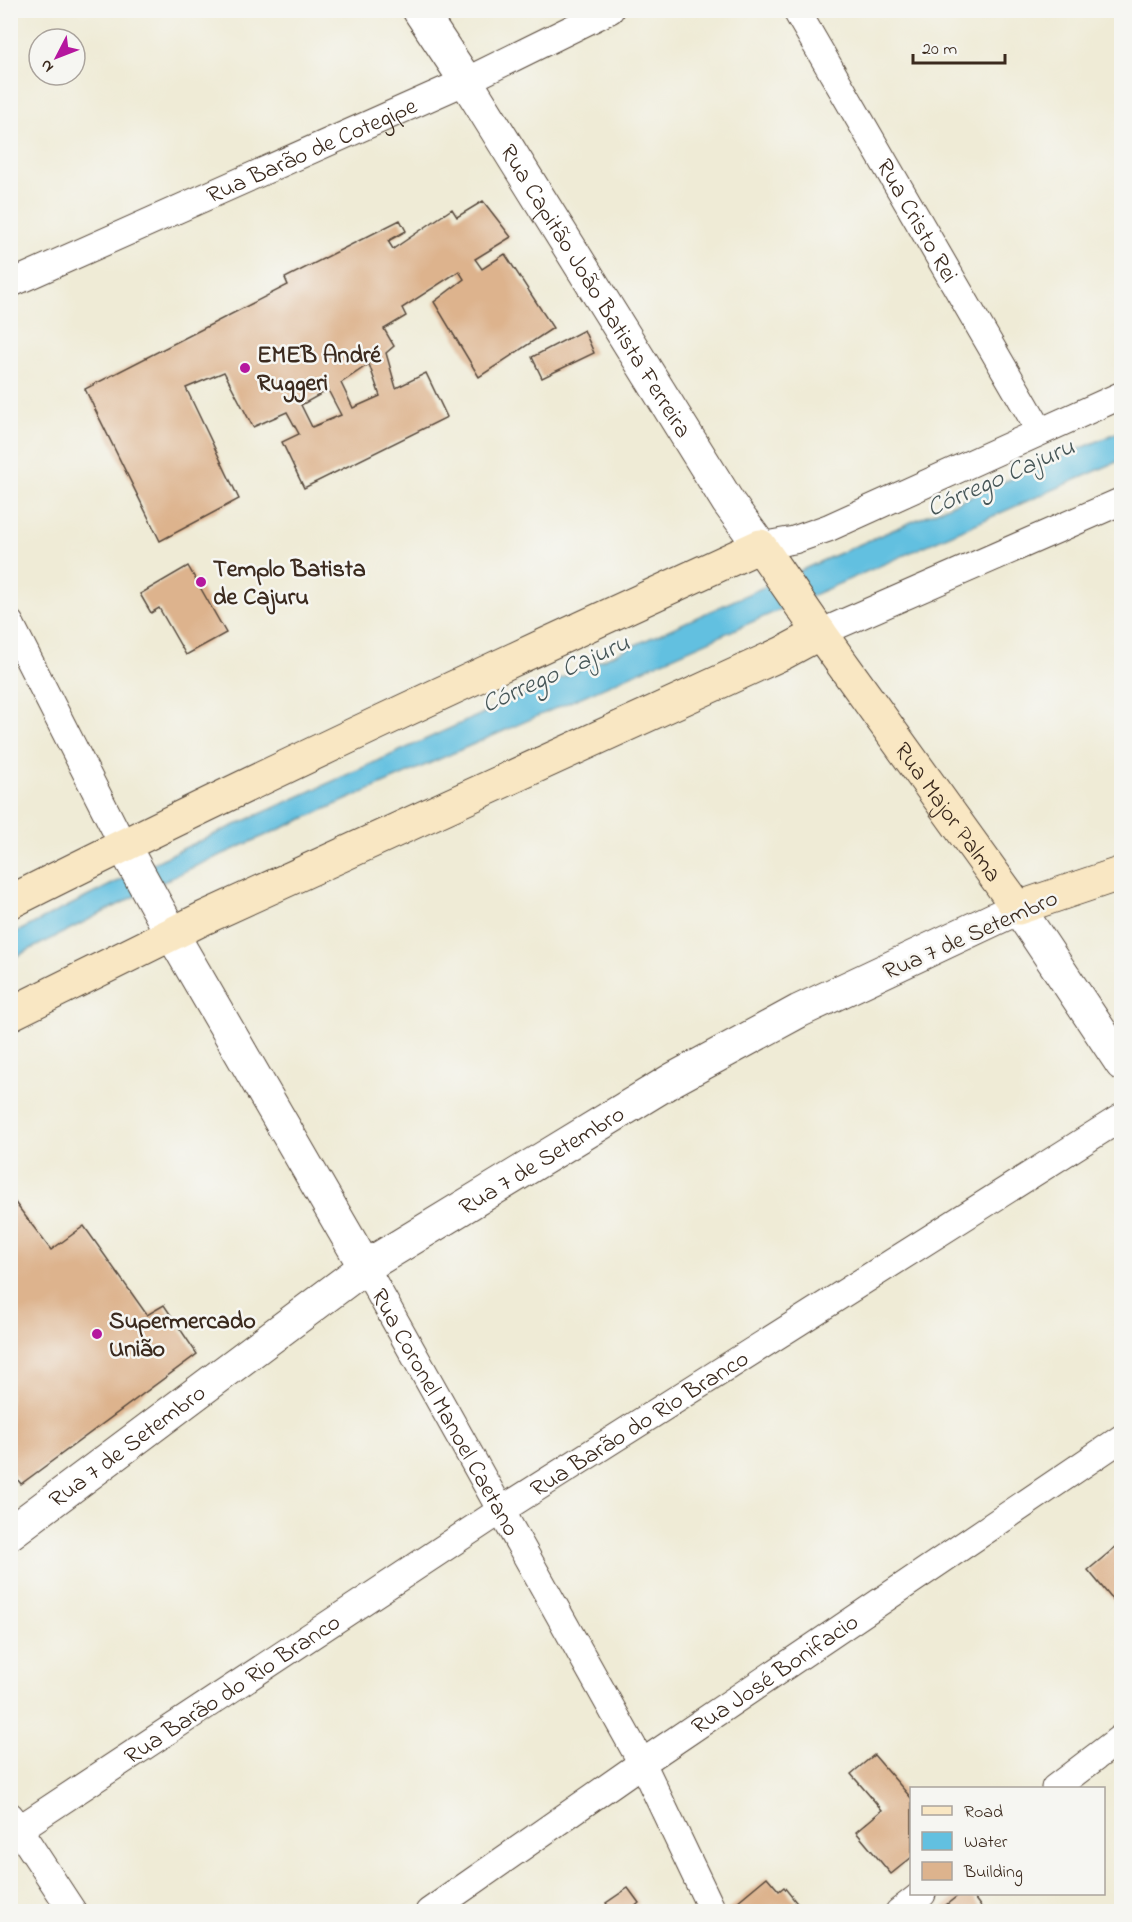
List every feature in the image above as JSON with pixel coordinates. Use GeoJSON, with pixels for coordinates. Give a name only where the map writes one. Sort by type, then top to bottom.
{"type":"FeatureCollection","features":[{"type":"Feature","properties":{"kind":"main road","name":"Rua Major Palma"},"geometry":{"type":"LineString","coordinates":[[768,557],[816,628],[1018,908]]}},
{"type":"Feature","properties":{"kind":"main road"},"geometry":{"type":"LineString","coordinates":[[10,902],[129,854],[409,707],[768,557]]}},
{"type":"Feature","properties":{"kind":"main road"},"geometry":{"type":"LineString","coordinates":[[10,1014],[168,927],[783,653],[816,628]]}},
{"type":"Feature","properties":{"kind":"main road","name":"Rua 7 de Setembro"},"geometry":{"type":"LineString","coordinates":[[1018,908],[1122,873]]}},
{"type":"Feature","properties":{"kind":"street","name":"Rua Capitão João Batista Ferreira"},"geometry":{"type":"LineString","coordinates":[[419,10],[466,81],[729,502],[768,557]]}},
{"type":"Feature","properties":{"kind":"street","name":"Rua Barão de Cotegipe"},"geometry":{"type":"LineString","coordinates":[[10,284],[466,81],[610,10]]}},
{"type":"Feature","properties":{"kind":"street","name":"Rua Cristo Rei"},"geometry":{"type":"LineString","coordinates":[[796,10],[1040,431]]}},
{"type":"Feature","properties":{"kind":"street"},"geometry":{"type":"LineString","coordinates":[[768,557],[794,540],[828,528],[1122,395]]}},
{"type":"Feature","properties":{"kind":"street"},"geometry":{"type":"LineString","coordinates":[[816,628],[844,621],[1122,501]]}},
{"type":"Feature","properties":{"kind":"street"},"geometry":{"type":"LineString","coordinates":[[10,623],[19,660],[129,854]]}},
{"type":"Feature","properties":{"kind":"street","name":"Rua Coronel Manoel Caetano"},"geometry":{"type":"LineString","coordinates":[[129,854],[168,927],[365,1267],[642,1763],[713,1911]]}},
{"type":"Feature","properties":{"kind":"street","name":"Rua Major Palma"},"geometry":{"type":"LineString","coordinates":[[1018,908],[1122,1064]]}},
{"type":"Feature","properties":{"kind":"street","name":"Rua 7 de Setembro"},"geometry":{"type":"LineString","coordinates":[[10,1533],[365,1267],[672,1080],[799,1011],[1018,908]]}},
{"type":"Feature","properties":{"kind":"street","name":"Rua Barão do Rio Branco"},"geometry":{"type":"LineString","coordinates":[[13,1826],[500,1511],[1122,1117]]}},
{"type":"Feature","properties":{"kind":"street","name":"Rua José Bonifacio"},"geometry":{"type":"LineString","coordinates":[[429,1911],[642,1763],[1122,1438]]}},
{"type":"Feature","properties":{"kind":"street"},"geometry":{"type":"LineString","coordinates":[[1056,1787],[1122,1737]]}},
{"type":"Feature","properties":{"kind":"street"},"geometry":{"type":"LineString","coordinates":[[13,1826],[73,1911]]}},
{"type":"Feature","properties":{"kind":"street"},"geometry":{"type":"LineString","coordinates":[[899,1911],[919,1895]]}},
{"type":"Feature","properties":{"kind":"water"},"geometry":{"type":"Polygon","coordinates":[[[1121,431],[1121,460],[189,869],[11,959],[11,935],[180,850],[826,559],[1121,431]]]}},
{"type":"Feature","properties":{"kind":"building","name":"EMEB André Ruggeri"},"geometry":{"type":"Polygon","coordinates":[[[483,201],[511,237],[475,259],[482,269],[505,254],[553,328],[479,377],[434,302],[464,279],[459,271],[402,308],[406,316],[384,329],[394,346],[386,353],[396,388],[426,373],[447,417],[304,488],[282,442],[299,434],[287,412],[253,427],[224,372],[186,388],[239,499],[160,541],[85,389],[288,285],[285,278],[400,220],[406,231],[388,241],[393,249],[452,209],[457,217],[483,201]],[[369,364],[341,383],[353,408],[380,396],[369,364]],[[328,390],[301,405],[312,427],[341,415],[328,390]]]}},
{"type":"Feature","properties":{"kind":"building"},"geometry":{"type":"Polygon","coordinates":[[[584,330],[594,353],[542,378],[532,357],[584,330]]]}},
{"type":"Feature","properties":{"kind":"building"},"geometry":{"type":"Polygon","coordinates":[[[188,566],[226,633],[186,655],[159,608],[151,613],[140,594],[188,566]]]}},
{"type":"Feature","properties":{"kind":"building","name":"Supermercado União"},"geometry":{"type":"Polygon","coordinates":[[[10,1196],[51,1250],[84,1226],[147,1315],[164,1305],[197,1354],[21,1484],[10,1470],[10,1196]]]}},
{"type":"Feature","properties":{"kind":"building"},"geometry":{"type":"Polygon","coordinates":[[[1118,1545],[1122,1549],[1122,1611],[1088,1570],[1118,1545]]]}},
{"type":"Feature","properties":{"kind":"building"},"geometry":{"type":"Polygon","coordinates":[[[874,1755],[910,1797],[910,1859],[891,1874],[856,1832],[882,1810],[851,1774],[874,1755]]]}},
{"type":"Feature","properties":{"kind":"building"},"geometry":{"type":"Polygon","coordinates":[[[767,1877],[779,1891],[784,1887],[804,1912],[725,1912],[767,1877]]]}},
{"type":"Feature","properties":{"kind":"building"},"geometry":{"type":"Polygon","coordinates":[[[628,1888],[639,1903],[629,1912],[612,1912],[606,1903],[628,1888]]]}},
{"type":"Feature","properties":{"kind":"building"},"geometry":{"type":"Polygon","coordinates":[[[959,1895],[972,1895],[985,1912],[937,1912],[959,1895]]]}},
{"type":"Feature","properties":{"kind":"place","name":"EMEB André Ruggeri"},"geometry":{"type":"Point","coordinates":[245,368]}},
{"type":"Feature","properties":{"kind":"place","name":"Templo Batista de Cajuru"},"geometry":{"type":"Point","coordinates":[201,582]}},
{"type":"Feature","properties":{"kind":"place","name":"Supermercado União"},"geometry":{"type":"Point","coordinates":[97,1334]}},
{"type":"Feature","properties":{"kind":"water label","name":"Córrego Cajuru"},"geometry":{"type":"Point","coordinates":[1000,476]}},
{"type":"Feature","properties":{"kind":"water label","name":"Córrego Cajuru"},"geometry":{"type":"Point","coordinates":[555,672]}}]}
